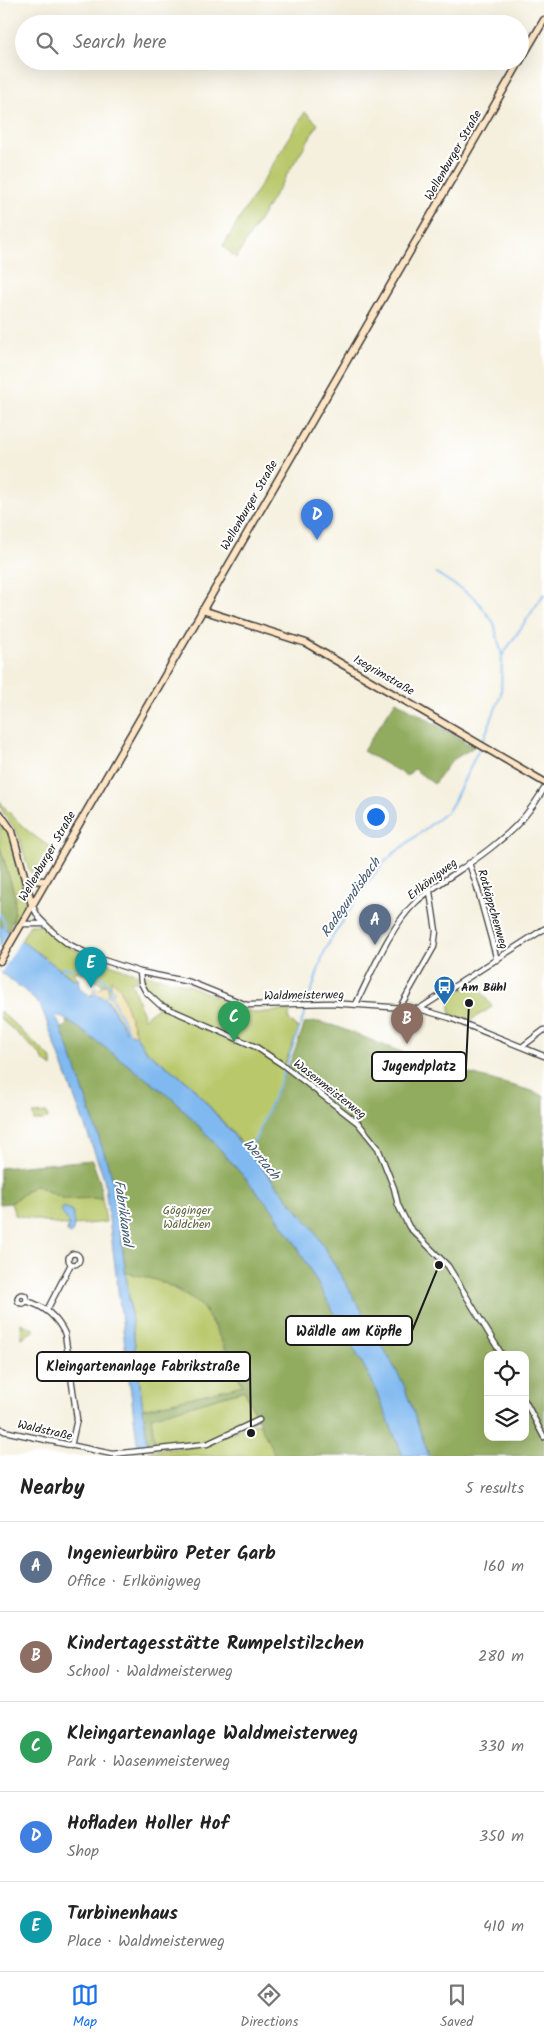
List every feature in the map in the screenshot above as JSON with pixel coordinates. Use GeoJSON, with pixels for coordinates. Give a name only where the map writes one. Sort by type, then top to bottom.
{"type":"FeatureCollection","features":[{"type":"Feature","properties":{"kind":"street","name":"Wellenburger Straße"},"geometry":{"type":"LineString","coordinates":[[529,46],[544,20]]}},
{"type":"Feature","properties":{"kind":"street","name":"Wellenburger Straße"},"geometry":{"type":"LineString","coordinates":[[0,961],[515,70]]}},
{"type":"Feature","properties":{"kind":"street","name":"Isegrimstraße"},"geometry":{"type":"LineString","coordinates":[[202,610],[306,643],[544,782]]}},
{"type":"Feature","properties":{"kind":"street","name":"Erlkönigweg"},"geometry":{"type":"LineString","coordinates":[[356,1004],[396,928],[416,903],[510,832],[523,818],[544,789]]}},
{"type":"Feature","properties":{"kind":"street"},"geometry":{"type":"LineString","coordinates":[[0,814],[12,831],[32,905]]}},
{"type":"Feature","properties":{"kind":"street","name":"Rotkäppchenweg"},"geometry":{"type":"LineString","coordinates":[[469,863],[497,960]]}},
{"type":"Feature","properties":{"kind":"street"},"geometry":{"type":"LineString","coordinates":[[26,880],[46,881]]}},
{"type":"Feature","properties":{"kind":"street"},"geometry":{"type":"LineString","coordinates":[[400,1007],[434,947],[437,938],[430,892]]}},
{"type":"Feature","properties":{"kind":"street","name":"Waldmeisterweg"},"geometry":{"type":"LineString","coordinates":[[32,905],[44,924],[68,944],[97,958],[140,972],[190,982],[247,1005],[356,1004],[419,1009],[450,1018],[544,1056]]}},
{"type":"Feature","properties":{"kind":"street"},"geometry":{"type":"LineString","coordinates":[[21,924],[44,924]]}},
{"type":"Feature","properties":{"kind":"street"},"geometry":{"type":"LineString","coordinates":[[419,1009],[544,929]]}},
{"type":"Feature","properties":{"kind":"street","name":"Wasenmeisterweg"},"geometry":{"type":"LineString","coordinates":[[140,972],[141,983],[150,996],[160,1005],[256,1047],[358,1123],[378,1148],[394,1188],[398,1205],[409,1227],[448,1266],[500,1351]]}},
{"type":"Feature","properties":{"kind":"street"},"geometry":{"type":"LineString","coordinates":[[523,1046],[544,1030]]}},
{"type":"Feature","properties":{"kind":"street"},"geometry":{"type":"LineString","coordinates":[[47,1310],[71,1264]]}},
{"type":"Feature","properties":{"kind":"street"},"geometry":{"type":"LineString","coordinates":[[26,1301],[47,1310],[60,1324],[68,1347],[77,1419],[71,1446]]}},
{"type":"Feature","properties":{"kind":"street"},"geometry":{"type":"LineString","coordinates":[[529,1409],[544,1437]]}},
{"type":"Feature","properties":{"kind":"street","name":"Waldstraße"},"geometry":{"type":"LineString","coordinates":[[0,1428],[4,1431],[106,1454],[207,1444],[259,1420]]}},
{"type":"Feature","properties":{"kind":"green space"},"geometry":{"type":"Polygon","coordinates":[[[305,112],[318,124],[236,258],[223,246],[305,112]]]}},
{"type":"Feature","properties":{"kind":"green space"},"geometry":{"type":"Polygon","coordinates":[[[396,701],[474,747],[451,761],[434,784],[414,769],[407,776],[363,751],[396,701]]]}},
{"type":"Feature","properties":{"kind":"green space"},"geometry":{"type":"Polygon","coordinates":[[[0,802],[25,829],[56,850],[40,877],[35,877],[31,873],[20,838],[4,814],[0,802]]]}},
{"type":"Feature","properties":{"kind":"green space"},"geometry":{"type":"Polygon","coordinates":[[[0,818],[12,840],[26,901],[18,923],[13,922],[15,896],[0,847],[0,818]]]}},
{"type":"Feature","properties":{"kind":"green space"},"geometry":{"type":"Polygon","coordinates":[[[0,847],[15,896],[14,917],[8,932],[0,925],[0,847]]]}},
{"type":"Feature","properties":{"kind":"green space"},"geometry":{"type":"Polygon","coordinates":[[[30,925],[41,925],[67,946],[137,974],[137,981],[131,981],[144,1018],[160,1005],[145,987],[144,974],[188,985],[254,1013],[290,1010],[289,1020],[299,1029],[284,1065],[284,1072],[255,1140],[246,1148],[190,1084],[145,1050],[136,1035],[120,989],[110,983],[111,990],[109,992],[107,985],[77,971],[73,973],[78,978],[75,980],[21,941],[30,925]]]}},
{"type":"Feature","properties":{"kind":"green space"},"geometry":{"type":"Polygon","coordinates":[[[475,982],[492,1007],[466,1023],[451,1017],[449,998],[475,982]]]}},
{"type":"Feature","properties":{"kind":"green space"},"geometry":{"type":"Polygon","coordinates":[[[0,1011],[52,1059],[52,1067],[0,1018],[0,1011]]]}},
{"type":"Feature","properties":{"kind":"green space","name":"Gögginger Wäldchen"},"geometry":{"type":"Polygon","coordinates":[[[66,1021],[79,1028],[173,1099],[272,1209],[295,1243],[371,1379],[403,1456],[275,1456],[244,1390],[151,1417],[156,1448],[148,1448],[143,1409],[243,1385],[217,1330],[199,1304],[174,1287],[126,1273],[114,1183],[61,1029],[67,1025],[66,1021]]]}},
{"type":"Feature","properties":{"kind":"green space"},"geometry":{"type":"Polygon","coordinates":[[[319,1022],[335,1026],[427,1062],[544,1096],[544,1456],[429,1456],[403,1383],[378,1338],[312,1227],[246,1148],[256,1138],[284,1072],[288,1068],[305,1023],[319,1022]]]}},
{"type":"Feature","properties":{"kind":"green space"},"geometry":{"type":"Polygon","coordinates":[[[47,1113],[48,1119],[34,1121],[33,1114],[47,1113]]]}},
{"type":"Feature","properties":{"kind":"green space"},"geometry":{"type":"Polygon","coordinates":[[[92,1160],[100,1182],[102,1198],[64,1199],[35,1185],[11,1203],[0,1204],[0,1168],[92,1160]]]}},
{"type":"Feature","properties":{"kind":"green space"},"geometry":{"type":"Polygon","coordinates":[[[35,1185],[64,1199],[102,1198],[106,1222],[65,1226],[15,1215],[11,1203],[35,1185]]]}},
{"type":"Feature","properties":{"kind":"green space"},"geometry":{"type":"Polygon","coordinates":[[[126,1273],[158,1279],[201,1305],[243,1386],[143,1409],[126,1273]]]}},
{"type":"Feature","properties":{"kind":"green space"},"geometry":{"type":"Polygon","coordinates":[[[21,1323],[35,1330],[22,1338],[21,1323]]]}},
{"type":"Feature","properties":{"kind":"green space"},"geometry":{"type":"Polygon","coordinates":[[[245,1390],[257,1419],[207,1444],[156,1448],[150,1417],[245,1390]]]}},
{"type":"Feature","properties":{"kind":"green space"},"geometry":{"type":"Polygon","coordinates":[[[256,1423],[262,1425],[275,1456],[149,1456],[151,1451],[198,1447],[256,1423]]]}},
{"type":"Feature","properties":{"kind":"sand"},"geometry":{"type":"Polygon","coordinates":[[[111,980],[120,988],[136,1035],[127,1032],[107,999],[90,996],[96,988],[99,990],[103,985],[107,985],[109,992],[111,990],[111,980]]]}},
{"type":"Feature","properties":{"kind":"water"},"geometry":{"type":"Polygon","coordinates":[[[0,925],[73,979],[78,978],[79,987],[90,996],[96,994],[107,999],[127,1032],[136,1035],[145,1050],[190,1084],[312,1227],[403,1383],[429,1456],[403,1456],[371,1379],[295,1243],[272,1209],[173,1099],[79,1028],[58,1015],[56,1016],[71,1054],[114,1183],[148,1448],[138,1449],[104,1178],[41,1006],[23,989],[0,972],[0,925]]]}},
{"type":"Feature","properties":{"kind":"water"},"geometry":{"type":"Polygon","coordinates":[[[63,1207],[71,1210],[73,1216],[74,1225],[71,1234],[67,1231],[69,1224],[61,1211],[63,1207]]]}},
{"type":"Feature","properties":{"kind":"pier"},"geometry":{"type":"Polygon","coordinates":[[[10,930],[22,938],[0,975],[0,948],[10,930]]]}},
{"type":"Feature","properties":{"kind":"waterway"},"geometry":{"type":"LineString","coordinates":[[436,573],[475,598],[494,623],[502,656]]}},
{"type":"Feature","properties":{"kind":"waterway","name":"Radegundisbach"},"geometry":{"type":"LineString","coordinates":[[482,743],[501,695],[502,656],[544,594]]}},
{"type":"Feature","properties":{"kind":"waterway","name":"Radegundisbach"},"geometry":{"type":"LineString","coordinates":[[246,1150],[256,1138],[284,1072],[323,955],[331,939],[381,866],[392,855],[448,811],[480,747]]}},
{"type":"Feature","properties":{"kind":"waterway"},"geometry":{"type":"LineString","coordinates":[[0,914],[5,923],[4,930]]}},
{"type":"Feature","properties":{"kind":"waterway"},"geometry":{"type":"LineString","coordinates":[[75,968],[77,965],[80,965],[81,971],[86,967],[86,972],[89,974],[93,972],[95,976],[105,979],[105,983],[110,984],[109,987],[114,990],[113,994],[109,993],[107,995],[112,997],[129,1034]]}},
{"type":"Feature","properties":{"kind":"waterway"},"geometry":{"type":"LineString","coordinates":[[62,970],[63,967],[72,970]]}},
{"type":"Feature","properties":{"kind":"waterway"},"geometry":{"type":"LineString","coordinates":[[93,990],[98,995]]}},
{"type":"Feature","properties":{"kind":"place","name":"Hofladen Holler Hof"},"geometry":{"type":"Point","coordinates":[317,540]}},
{"type":"Feature","properties":{"kind":"place","name":"Ingenieurbüro Peter Garb"},"geometry":{"type":"Point","coordinates":[375,945]}},
{"type":"Feature","properties":{"kind":"place","name":"Turbinenhaus"},"geometry":{"type":"Point","coordinates":[91,988]}},
{"type":"Feature","properties":{"kind":"place","name":"Jugendplatz"},"geometry":{"type":"Point","coordinates":[469,1003]}},
{"type":"Feature","properties":{"kind":"place","name":"Am Bühl"},"geometry":{"type":"Point","coordinates":[445,1006]}},
{"type":"Feature","properties":{"kind":"place","name":"Kleingartenanlage Waldmeisterweg"},"geometry":{"type":"Point","coordinates":[234,1042]}},
{"type":"Feature","properties":{"kind":"place","name":"Kindertagesstätte Rumpelstilzchen"},"geometry":{"type":"Point","coordinates":[407,1044]}},
{"type":"Feature","properties":{"kind":"place","name":"Wäldle am Köpfle"},"geometry":{"type":"Point","coordinates":[439,1265]}},
{"type":"Feature","properties":{"kind":"place","name":"Kleingartenanlage Fabrikstraße"},"geometry":{"type":"Point","coordinates":[251,1433]}},
{"type":"Feature","properties":{"kind":"water label","name":"Wertach"},"geometry":{"type":"Point","coordinates":[262,1159]}},
{"type":"Feature","properties":{"kind":"water label","name":"Fabrikkanal"},"geometry":{"type":"Point","coordinates":[124,1213]}}]}
